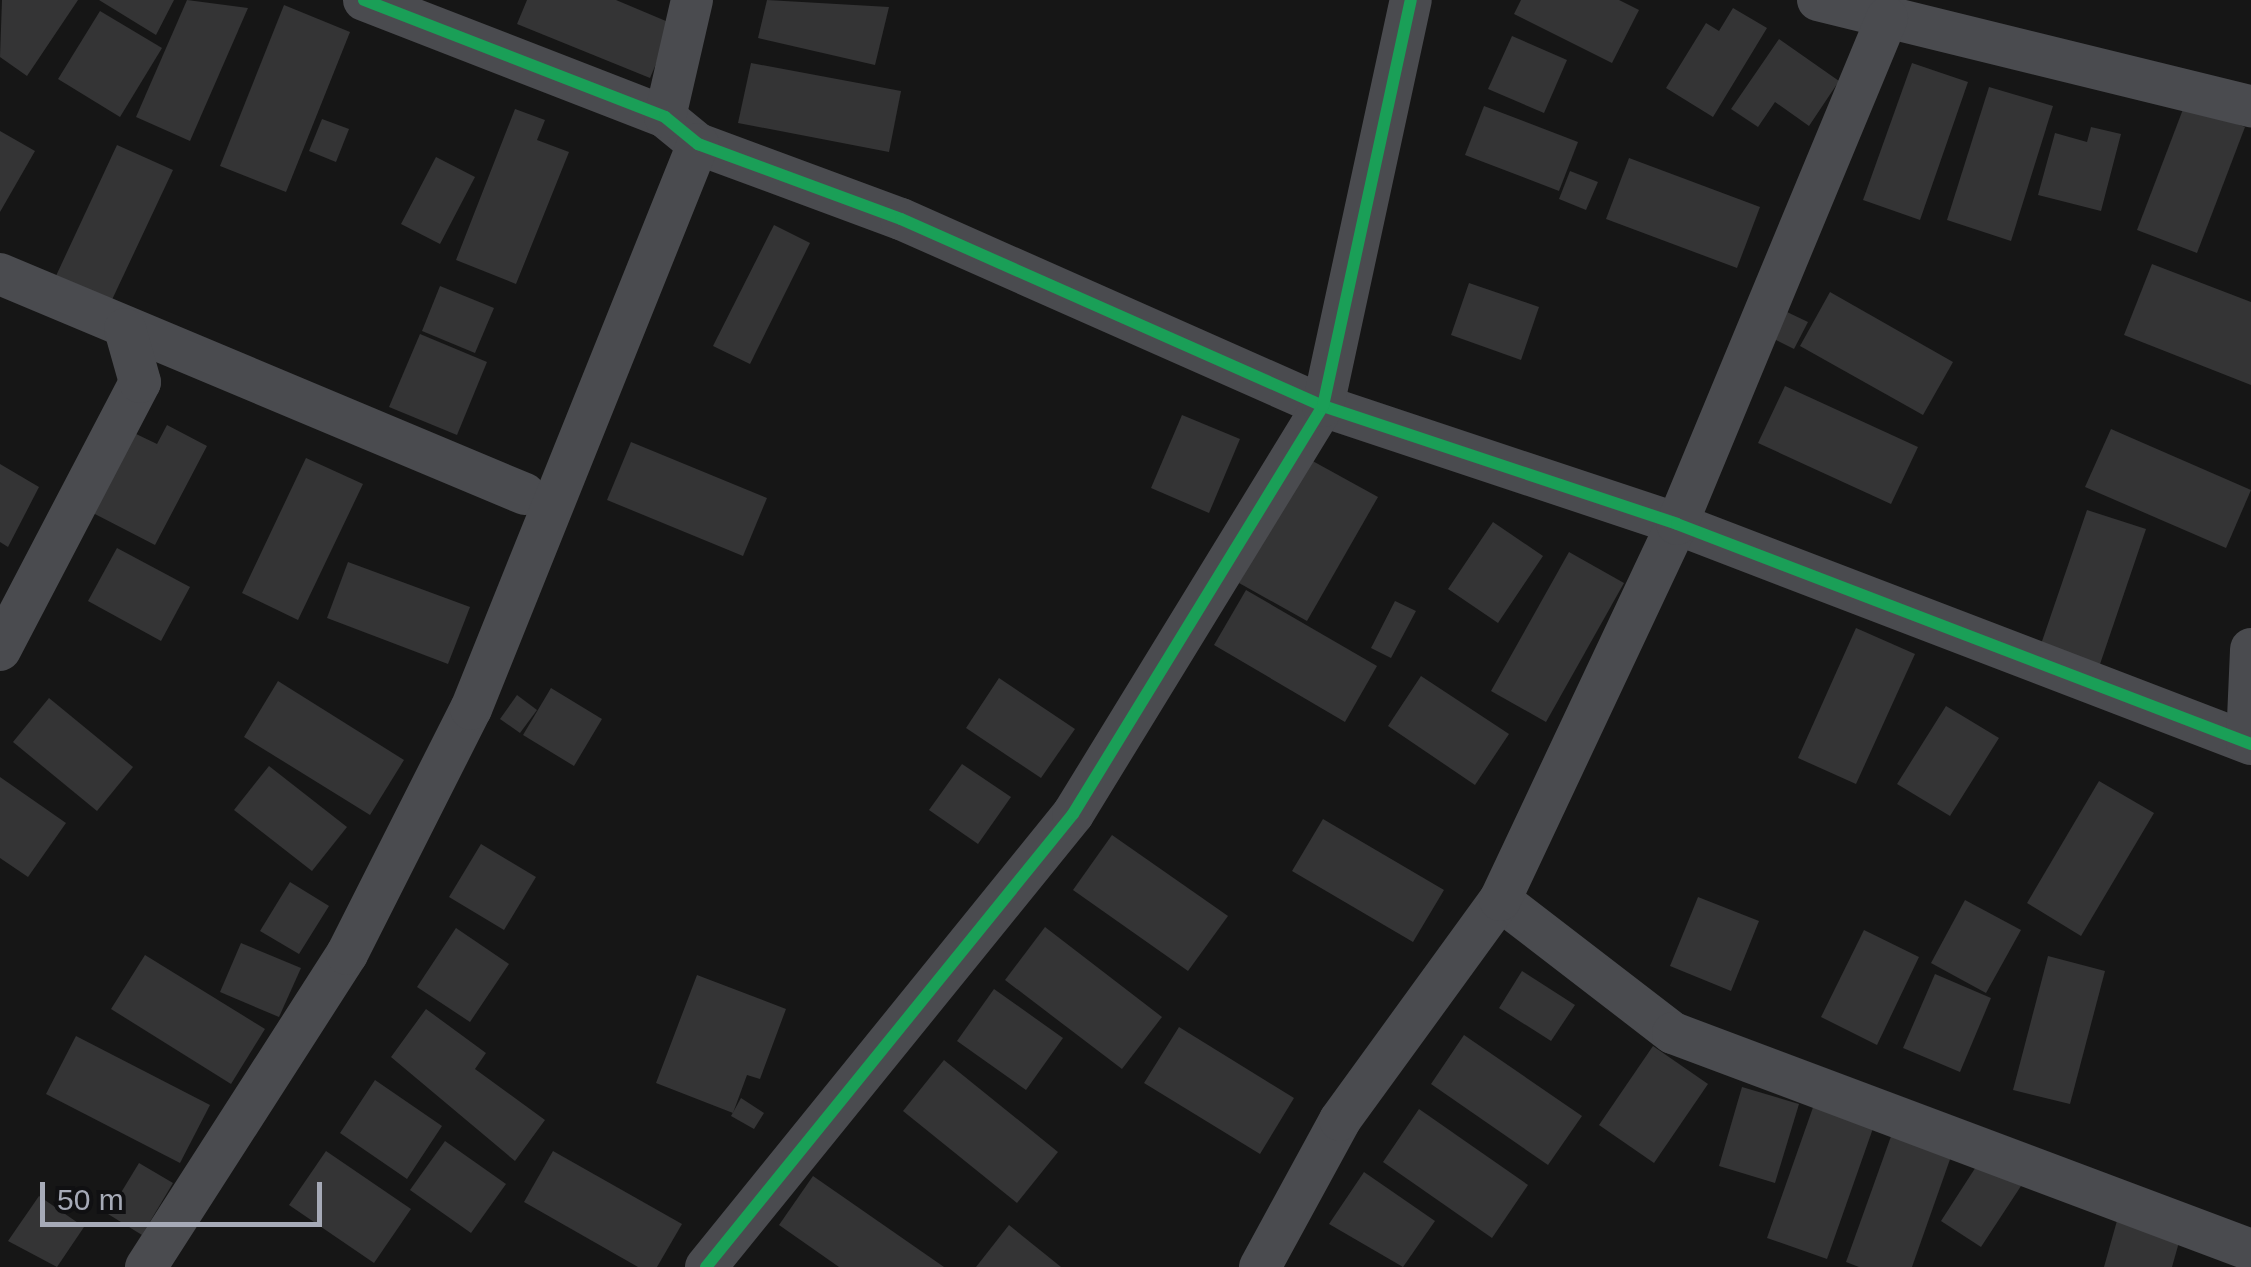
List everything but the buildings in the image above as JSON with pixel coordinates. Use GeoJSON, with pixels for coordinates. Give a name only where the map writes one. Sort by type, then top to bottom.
{"type":"FeatureCollection","features":[{"type":"Feature","properties":{"kind":"street"},"geometry":{"type":"LineString","coordinates":[[364,0],[664,117],[698,144],[901,219],[1323,406],[1677,524],[2249,743],[2251,649]]}},
{"type":"Feature","properties":{"kind":"street"},"geometry":{"type":"LineString","coordinates":[[664,117],[692,0]]}},
{"type":"Feature","properties":{"kind":"street"},"geometry":{"type":"LineString","coordinates":[[706,1267],[1072,814],[1323,406],[1412,0]]}},
{"type":"Feature","properties":{"kind":"street"},"geometry":{"type":"LineString","coordinates":[[1818,0],[2251,106]]}},
{"type":"Feature","properties":{"kind":"street"},"geometry":{"type":"LineString","coordinates":[[1262,1266],[1340,1120],[1500,900],[1677,524],[1887,18]]}},
{"type":"Feature","properties":{"kind":"street"},"geometry":{"type":"LineString","coordinates":[[146,1267],[346,954],[470,709],[698,144]]}},
{"type":"Feature","properties":{"kind":"street"},"geometry":{"type":"LineString","coordinates":[[0,274],[524,494]]}},
{"type":"Feature","properties":{"kind":"street"},"geometry":{"type":"LineString","coordinates":[[0,650],[140,382],[125,329]]}},
{"type":"Feature","properties":{"kind":"street"},"geometry":{"type":"LineString","coordinates":[[1500,900],[1673,1033],[2251,1250]]}},
{"type":"Feature","properties":{"kind":"cycle path"},"geometry":{"type":"LineString","coordinates":[[364,0],[665,117],[698,144],[901,219],[1323,406],[1677,524],[2251,744]]}},
{"type":"Feature","properties":{"kind":"cycle path"},"geometry":{"type":"LineString","coordinates":[[706,1267],[1073,814],[1323,406],[1411,0]]}}]}
